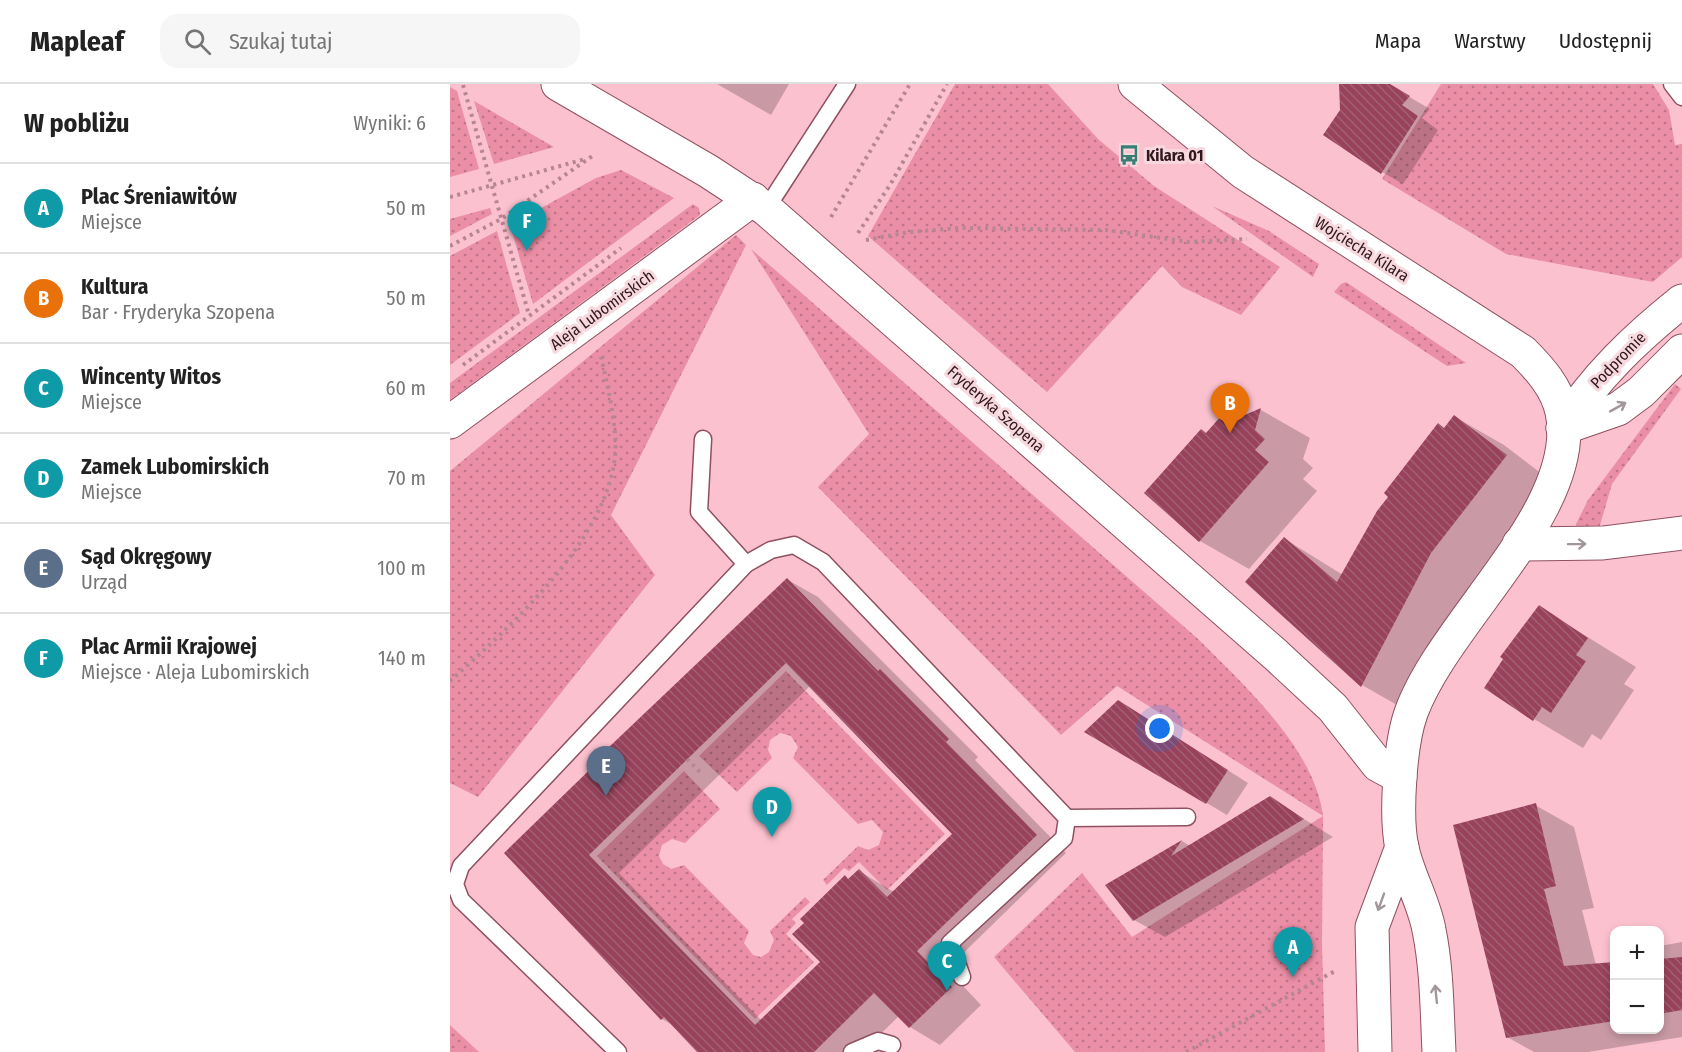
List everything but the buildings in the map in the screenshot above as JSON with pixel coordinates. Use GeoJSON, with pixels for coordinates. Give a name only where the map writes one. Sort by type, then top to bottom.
{"type":"FeatureCollection","features":[{"type":"Feature","properties":{"kind":"street","name":"Fryderyka Szopena"},"geometry":{"type":"LineString","coordinates":[[558,84],[760,204],[1276,655],[1333,708],[1378,765],[1400,777]]}},
{"type":"Feature","properties":{"kind":"street","name":"Wojciecha Kilara"},"geometry":{"type":"LineString","coordinates":[[1135,84],[1243,172],[1523,352],[1552,387],[1562,411],[1563,428]]}},
{"type":"Feature","properties":{"kind":"street","name":"Aleja Lubomirskich"},"geometry":{"type":"LineString","coordinates":[[450,422],[591,318],[760,204]]}},
{"type":"Feature","properties":{"kind":"street","name":"Podpromie"},"geometry":{"type":"LineString","coordinates":[[1402,847],[1400,777],[1403,741],[1411,712],[1440,654],[1540,511],[1559,471],[1563,428],[1582,398],[1653,324],[1682,301]]}},
{"type":"Feature","properties":{"kind":"street","name":"Podpromie"},"geometry":{"type":"LineString","coordinates":[[1563,428],[1617,408],[1657,378],[1682,351]]}},
{"type":"Feature","properties":{"kind":"street"},"geometry":{"type":"LineString","coordinates":[[1519,544],[1603,543],[1682,533]]}},
{"type":"Feature","properties":{"kind":"street"},"geometry":{"type":"LineString","coordinates":[[1375,1052],[1372,927],[1402,847]]}},
{"type":"Feature","properties":{"kind":"street"},"geometry":{"type":"LineString","coordinates":[[1402,847],[1429,929],[1439,1052]]}},
{"type":"Feature","properties":{"kind":"lane"},"geometry":{"type":"LineString","coordinates":[[760,204],[846,84]]}},
{"type":"Feature","properties":{"kind":"lane"},"geometry":{"type":"LineString","coordinates":[[1672,84],[1682,97]]}},
{"type":"Feature","properties":{"kind":"lane"},"geometry":{"type":"LineString","coordinates":[[703,440],[699,512],[746,564]]}},
{"type":"Feature","properties":{"kind":"lane"},"geometry":{"type":"LineString","coordinates":[[618,1052],[461,900],[453,883],[461,866],[746,564],[771,550],[794,545],[823,562],[1067,818],[1187,817]]}},
{"type":"Feature","properties":{"kind":"lane"},"geometry":{"type":"LineString","coordinates":[[962,977],[950,943],[1064,838],[1067,818]]}},
{"type":"Feature","properties":{"kind":"lane"},"geometry":{"type":"LineString","coordinates":[[852,1052],[878,1041],[892,1045]]}},
{"type":"Feature","properties":{"kind":"path"},"geometry":{"type":"LineString","coordinates":[[813,248],[910,84]]}},
{"type":"Feature","properties":{"kind":"path"},"geometry":{"type":"LineString","coordinates":[[858,233],[890,185],[947,84]]}},
{"type":"Feature","properties":{"kind":"path"},"geometry":{"type":"LineString","coordinates":[[463,85],[529,315]]}},
{"type":"Feature","properties":{"kind":"path"},"geometry":{"type":"LineString","coordinates":[[450,246],[501,219],[594,155]]}},
{"type":"Feature","properties":{"kind":"path"},"geometry":{"type":"LineString","coordinates":[[450,196],[588,159]]}},
{"type":"Feature","properties":{"kind":"path"},"geometry":{"type":"LineString","coordinates":[[866,240],[910,232],[960,228],[1106,230],[1189,242],[1247,239]]}},
{"type":"Feature","properties":{"kind":"path"},"geometry":{"type":"LineString","coordinates":[[459,368],[629,242]]}},
{"type":"Feature","properties":{"kind":"path"},"geometry":{"type":"LineString","coordinates":[[450,681],[507,630],[569,558],[602,506],[615,455],[610,394],[591,318]]}},
{"type":"Feature","properties":{"kind":"path"},"geometry":{"type":"LineString","coordinates":[[687,759],[702,774]]}},
{"type":"Feature","properties":{"kind":"path"},"geometry":{"type":"LineString","coordinates":[[1186,1052],[1335,971]]}},
{"type":"Feature","properties":{"kind":"shaded area"},"geometry":{"type":"Polygon","coordinates":[[[955,84],[1048,84],[1098,139],[1154,186],[1280,267],[1241,315],[1182,287],[1162,266],[1047,392],[868,236],[955,84]]]}},
{"type":"Feature","properties":{"kind":"shaded area"},"geometry":{"type":"Polygon","coordinates":[[[1441,84],[1653,84],[1669,110],[1675,145],[1682,144],[1682,257],[1653,282],[1506,254],[1382,179],[1441,84]]]}},
{"type":"Feature","properties":{"kind":"shaded area"},"geometry":{"type":"Polygon","coordinates":[[[450,87],[457,91],[479,169],[450,177],[450,87]]]}},
{"type":"Feature","properties":{"kind":"shaded area"},"geometry":{"type":"Polygon","coordinates":[[[474,101],[554,147],[494,164],[474,101]]]}},
{"type":"Feature","properties":{"kind":"shaded area"},"geometry":{"type":"Polygon","coordinates":[[[621,170],[674,198],[533,304],[510,225],[596,178],[621,170]]]}},
{"type":"Feature","properties":{"kind":"shaded area"},"geometry":{"type":"Polygon","coordinates":[[[693,204],[699,208],[700,215],[450,400],[450,383],[693,204]]]}},
{"type":"Feature","properties":{"kind":"shaded area"},"geometry":{"type":"Polygon","coordinates":[[[1212,206],[1269,231],[1319,264],[1313,277],[1212,206]]]}},
{"type":"Feature","properties":{"kind":"shaded area"},"geometry":{"type":"Polygon","coordinates":[[[490,208],[492,214],[450,236],[450,219],[490,208]]]}},
{"type":"Feature","properties":{"kind":"shaded area"},"geometry":{"type":"Polygon","coordinates":[[[497,231],[520,313],[450,365],[450,256],[497,231]]]}},
{"type":"Feature","properties":{"kind":"shaded area"},"geometry":{"type":"Polygon","coordinates":[[[736,235],[746,245],[611,515],[655,575],[478,797],[450,783],[450,471],[736,235]]]}},
{"type":"Feature","properties":{"kind":"shaded area"},"geometry":{"type":"Polygon","coordinates":[[[751,249],[1197,638],[1255,697],[1292,742],[1317,791],[1323,816],[1117,686],[1061,735],[818,487],[869,434],[751,249]]]}},
{"type":"Feature","properties":{"kind":"shaded area"},"geometry":{"type":"Polygon","coordinates":[[[1346,282],[1466,363],[1447,366],[1334,292],[1346,282]]]}},
{"type":"Feature","properties":{"kind":"shaded area"},"geometry":{"type":"Polygon","coordinates":[[[1675,384],[1681,389],[1612,484],[1598,532],[1578,531],[1576,524],[1588,500],[1675,384]]]}},
{"type":"Feature","properties":{"kind":"shaded area"},"geometry":{"type":"Polygon","coordinates":[[[786,671],[945,834],[887,890],[859,862],[849,871],[844,868],[827,885],[823,880],[858,846],[868,850],[879,845],[883,832],[872,820],[858,824],[793,758],[798,747],[791,736],[780,733],[770,740],[768,750],[772,758],[737,792],[699,756],[786,671]]]}},
{"type":"Feature","properties":{"kind":"shaded area"},"geometry":{"type":"Polygon","coordinates":[[[684,771],[720,809],[685,843],[672,839],[662,845],[659,856],[663,864],[671,869],[684,865],[749,931],[744,943],[753,955],[761,957],[769,952],[774,940],[770,931],[805,897],[810,902],[792,919],[796,923],[786,934],[814,962],[755,1019],[597,856],[684,771]]]}},
{"type":"Feature","properties":{"kind":"shaded area"},"geometry":{"type":"Polygon","coordinates":[[[1323,816],[1322,944],[1325,1052],[1075,1052],[994,957],[1082,873],[1132,937],[1323,816]]]}},
{"type":"Feature","properties":{"kind":"shaded area"},"geometry":{"type":"Polygon","coordinates":[[[450,1025],[479,1052],[450,1052],[450,1025]]]}},
{"type":"Feature","properties":{"kind":"place","name":"Kilara 01"},"geometry":{"type":"Point","coordinates":[1129,155]}},
{"type":"Feature","properties":{"kind":"place","name":"Plac Armii Krajowej"},"geometry":{"type":"Point","coordinates":[527,251]}},
{"type":"Feature","properties":{"kind":"place","name":"Kultura"},"geometry":{"type":"Point","coordinates":[1230,433]}},
{"type":"Feature","properties":{"kind":"place","name":"Sąd Okręgowy"},"geometry":{"type":"Point","coordinates":[606,796]}},
{"type":"Feature","properties":{"kind":"place","name":"Zamek Lubomirskich"},"geometry":{"type":"Point","coordinates":[772,837]}},
{"type":"Feature","properties":{"kind":"place","name":"Plac Śreniawitów"},"geometry":{"type":"Point","coordinates":[1293,977]}},
{"type":"Feature","properties":{"kind":"place","name":"Wincenty Witos"},"geometry":{"type":"Point","coordinates":[947,991]}}]}
